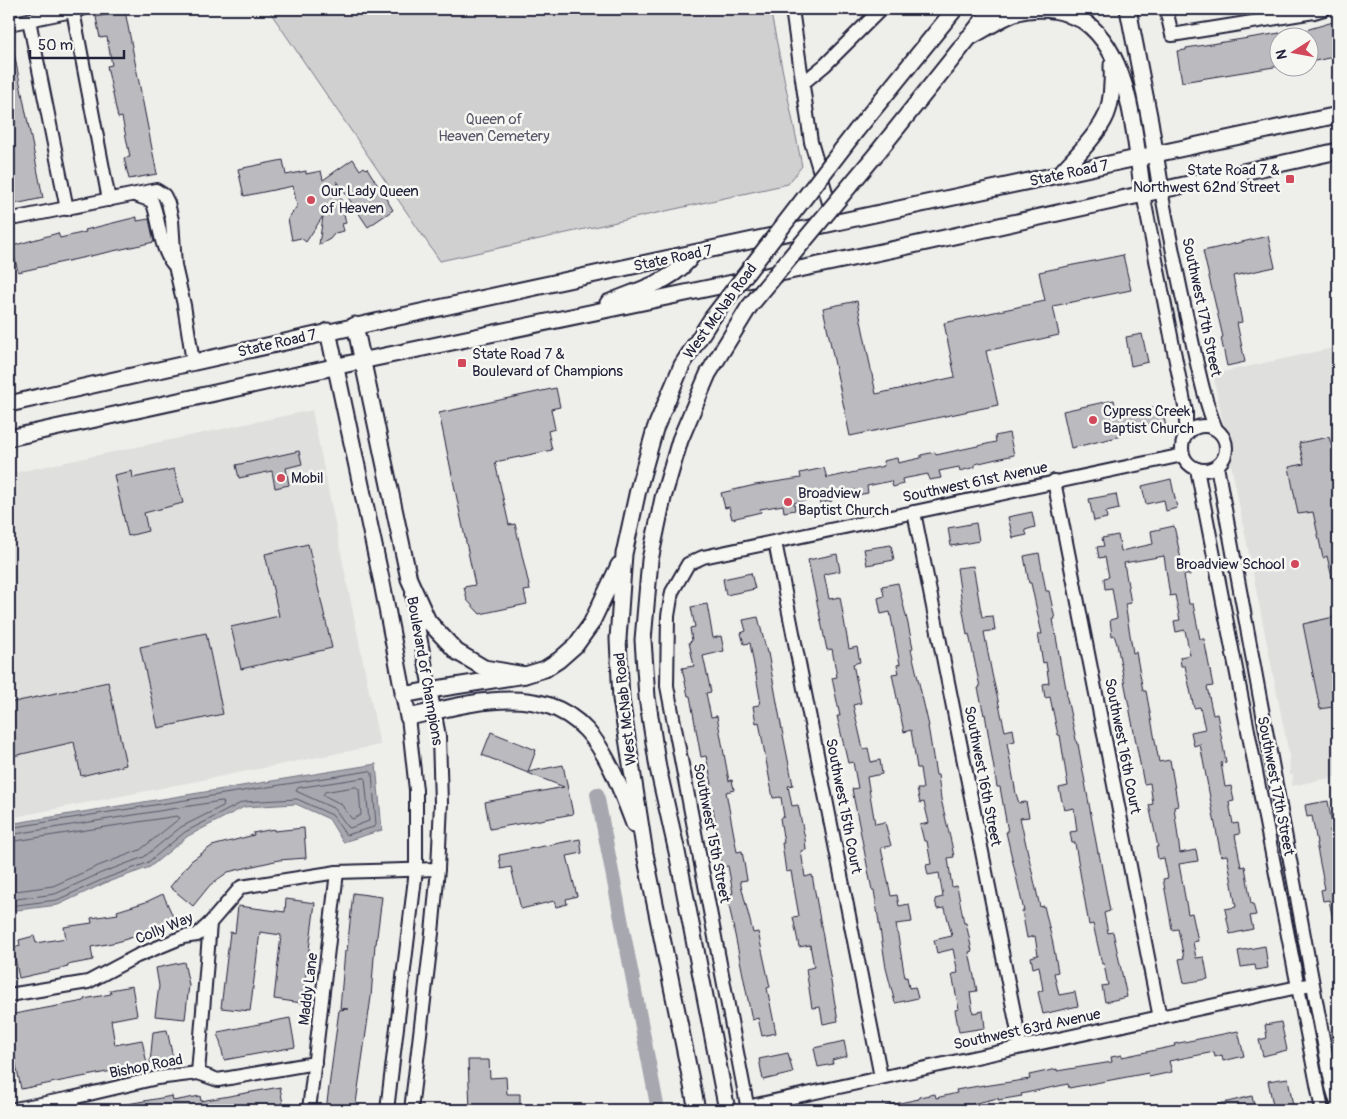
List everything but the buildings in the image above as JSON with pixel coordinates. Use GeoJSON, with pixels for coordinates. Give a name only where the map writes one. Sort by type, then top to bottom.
{"type":"FeatureCollection","features":[{"type":"Feature","properties":{"kind":"main road","name":"West McNab Road"},"geometry":{"type":"LineString","coordinates":[[697,1110],[645,854],[621,700],[618,639],[624,554],[638,490],[655,429],[682,365],[712,318],[856,131],[955,9]]}},
{"type":"Feature","properties":{"kind":"main road","name":"West McNab Road"},"geometry":{"type":"LineString","coordinates":[[728,1110],[677,852],[658,768],[647,698],[643,640],[650,560],[663,498],[680,440],[708,374],[749,307],[877,154],[992,9]]}},
{"type":"Feature","properties":{"kind":"main road"},"geometry":{"type":"LineString","coordinates":[[968,38],[1015,13],[1042,9],[1062,12],[1084,21],[1100,36],[1112,54],[1123,79],[1133,125],[1143,194]]}},
{"type":"Feature","properties":{"kind":"main road"},"geometry":{"type":"LineString","coordinates":[[1128,9],[1161,190]]}},
{"type":"Feature","properties":{"kind":"main road"},"geometry":{"type":"LineString","coordinates":[[1059,175],[1088,142],[1105,118],[1114,83],[1112,54]]}},
{"type":"Feature","properties":{"kind":"main road","name":"State Road 7"},"geometry":{"type":"LineString","coordinates":[[9,404],[355,325],[835,224],[1338,115]]}},
{"type":"Feature","properties":{"kind":"main road"},"geometry":{"type":"LineString","coordinates":[[9,438],[361,361],[572,318],[1338,151]]}},
{"type":"Feature","properties":{"kind":"main road"},"geometry":{"type":"LineString","coordinates":[[572,318],[672,276],[686,265],[693,254]]}},
{"type":"Feature","properties":{"kind":"main road","name":"Boulevard of Champions"},"geometry":{"type":"LineString","coordinates":[[355,325],[361,361],[409,579]]}},
{"type":"Feature","properties":{"kind":"main road","name":"Boulevard of Champions"},"geometry":{"type":"LineString","coordinates":[[328,331],[380,574],[408,717]]}},
{"type":"Feature","properties":{"kind":"main road"},"geometry":{"type":"LineString","coordinates":[[403,695],[525,675],[552,665],[576,645],[591,624],[602,605],[624,554]]}},
{"type":"Feature","properties":{"kind":"main road"},"geometry":{"type":"LineString","coordinates":[[409,579],[428,621],[457,652],[484,668],[525,675]]}},
{"type":"Feature","properties":{"kind":"main road"},"geometry":{"type":"LineString","coordinates":[[408,717],[490,700],[516,699],[542,703],[566,713],[584,726],[601,748],[616,776],[645,854]]}},
{"type":"Feature","properties":{"kind":"street"},"geometry":{"type":"LineString","coordinates":[[792,9],[811,142],[835,224]]}},
{"type":"Feature","properties":{"kind":"street"},"geometry":{"type":"LineString","coordinates":[[803,83],[825,65],[881,9]]}},
{"type":"Feature","properties":{"kind":"street"},"geometry":{"type":"LineString","coordinates":[[1180,9],[1167,11],[1172,35],[1324,9]]}},
{"type":"Feature","properties":{"kind":"street"},"geometry":{"type":"LineString","coordinates":[[9,24],[77,10],[109,200]]}},
{"type":"Feature","properties":{"kind":"street"},"geometry":{"type":"LineString","coordinates":[[29,20],[67,209]]}},
{"type":"Feature","properties":{"kind":"street"},"geometry":{"type":"LineString","coordinates":[[17,218],[156,190],[164,195],[172,220],[175,266],[184,305],[193,362]]}},
{"type":"Feature","properties":{"kind":"street","name":"Southwest 17th Street"},"geometry":{"type":"LineString","coordinates":[[1161,190],[1208,410],[1216,429]]}},
{"type":"Feature","properties":{"kind":"street"},"geometry":{"type":"LineString","coordinates":[[1143,194],[1186,412],[1186,434],[1182,444],[1183,455],[1186,461],[1197,469],[1211,469],[1223,460],[1226,453],[1226,445],[1224,438],[1216,429],[1210,426],[1196,426],[1186,434]]}},
{"type":"Feature","properties":{"kind":"street"},"geometry":{"type":"LineString","coordinates":[[1162,292],[1182,294]]}},
{"type":"Feature","properties":{"kind":"street","name":"Southwest 61st Avenue"},"geometry":{"type":"LineString","coordinates":[[688,564],[703,557],[1183,455]]}},
{"type":"Feature","properties":{"kind":"street","name":"Southwest 17th Street"},"geometry":{"type":"LineString","coordinates":[[1217,466],[1332,1087],[1338,1106]]}},
{"type":"Feature","properties":{"kind":"street","name":"Southwest 17th Street"},"geometry":{"type":"LineString","coordinates":[[1197,469],[1322,1110]]}},
{"type":"Feature","properties":{"kind":"street","name":"Southwest 16th Court"},"geometry":{"type":"LineString","coordinates":[[1054,481],[1160,1018]]}},
{"type":"Feature","properties":{"kind":"street","name":"Southwest 16th Street"},"geometry":{"type":"LineString","coordinates":[[914,512],[1021,1047]]}},
{"type":"Feature","properties":{"kind":"street","name":"Southwest 15th Court"},"geometry":{"type":"LineString","coordinates":[[775,542],[880,1077]]}},
{"type":"Feature","properties":{"kind":"street","name":"Southwest 15th Street"},"geometry":{"type":"LineString","coordinates":[[688,564],[672,592],[668,616],[668,686],[748,1109]]}},
{"type":"Feature","properties":{"kind":"street","name":"Boulevard of Champions"},"geometry":{"type":"LineString","coordinates":[[409,579],[438,736],[441,803],[438,869],[432,933],[411,1110]]}},
{"type":"Feature","properties":{"kind":"street","name":"Boulevard of Champions"},"geometry":{"type":"LineString","coordinates":[[387,1110],[416,870],[416,790],[408,717]]}},
{"type":"Feature","properties":{"kind":"street"},"geometry":{"type":"LineString","coordinates":[[1259,785],[1276,782]]}},
{"type":"Feature","properties":{"kind":"street","name":"Colly Way"},"geometry":{"type":"LineString","coordinates":[[9,995],[88,982],[137,956],[183,937],[197,935],[210,924],[241,887],[338,872],[438,869]]}},
{"type":"Feature","properties":{"kind":"street","name":"Maddy Lane"},"geometry":{"type":"LineString","coordinates":[[309,1110],[338,872]]}},
{"type":"Feature","properties":{"kind":"street"},"geometry":{"type":"LineString","coordinates":[[198,1073],[210,924]]}},
{"type":"Feature","properties":{"kind":"street","name":"Southwest 63rd Avenue"},"geometry":{"type":"LineString","coordinates":[[748,1109],[880,1077],[1314,984]]}},
{"type":"Feature","properties":{"kind":"street","name":"Bishop Road"},"geometry":{"type":"LineString","coordinates":[[9,1110],[74,1104],[157,1078],[198,1073],[218,1080],[315,1063]]}},
{"type":"Feature","properties":{"kind":"shaded area","name":"Broadview School"},"geometry":{"type":"Polygon","coordinates":[[[1338,347],[1338,776],[1292,786],[1293,775],[1290,775],[1289,754],[1213,374],[1338,347]]]}},
{"type":"Feature","properties":{"kind":"shaded area"},"geometry":{"type":"Polygon","coordinates":[[[312,410],[380,745],[9,818],[9,474],[312,410]]]}},
{"type":"Feature","properties":{"kind":"green space","name":"Queen of Heaven Cemetery"},"geometry":{"type":"Polygon","coordinates":[[[268,9],[770,9],[802,166],[788,184],[440,261],[268,9]]]}},
{"type":"Feature","properties":{"kind":"water"},"geometry":{"type":"Polygon","coordinates":[[[376,764],[382,830],[343,842],[329,819],[296,804],[244,807],[188,836],[150,867],[105,883],[58,905],[9,911],[9,824],[376,764]]]}},
{"type":"Feature","properties":{"kind":"waterway"},"geometry":{"type":"LineString","coordinates":[[597,794],[658,1110]]}},
{"type":"Feature","properties":{"kind":"place","name":"State Road 7 & Northwest 62nd Street"},"geometry":{"type":"Point","coordinates":[1290,179]}},
{"type":"Feature","properties":{"kind":"place","name":"Our Lady Queen of Heaven"},"geometry":{"type":"Point","coordinates":[311,200]}},
{"type":"Feature","properties":{"kind":"place","name":"State Road 7 & Boulevard of Champions"},"geometry":{"type":"Point","coordinates":[462,363]}},
{"type":"Feature","properties":{"kind":"place","name":"Cypress Creek Baptist Church"},"geometry":{"type":"Point","coordinates":[1093,420]}},
{"type":"Feature","properties":{"kind":"place","name":"Mobil"},"geometry":{"type":"Point","coordinates":[281,478]}},
{"type":"Feature","properties":{"kind":"place","name":"Broadview Baptist Church"},"geometry":{"type":"Point","coordinates":[788,502]}},
{"type":"Feature","properties":{"kind":"place","name":"Broadview School"},"geometry":{"type":"Point","coordinates":[1295,564]}}]}
